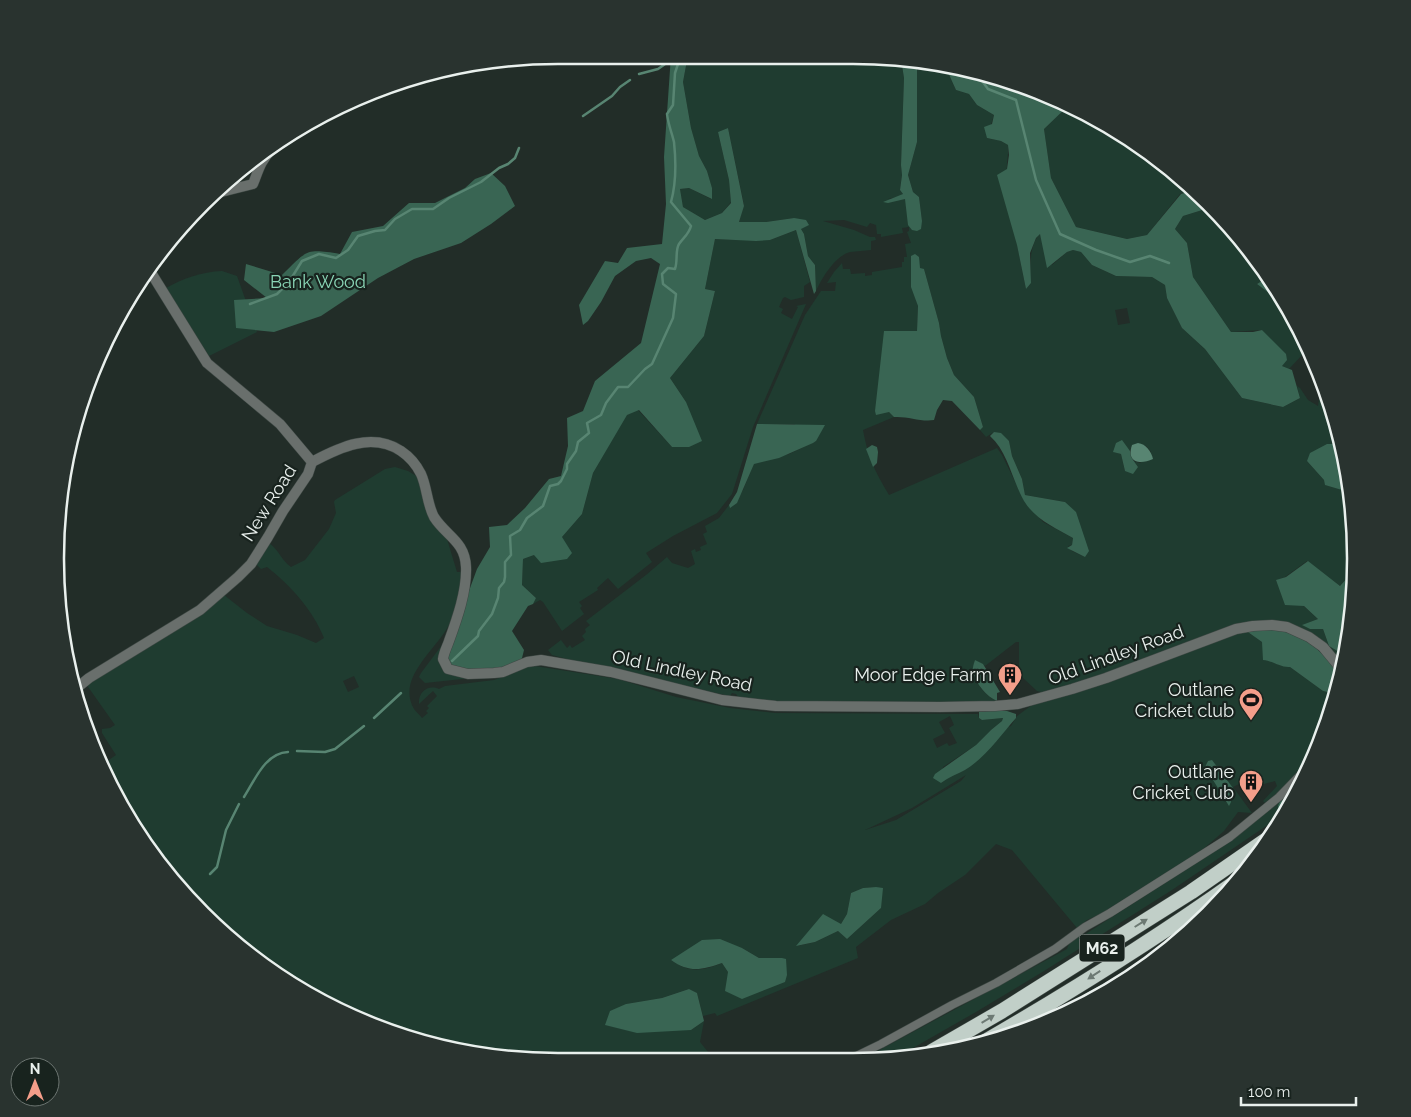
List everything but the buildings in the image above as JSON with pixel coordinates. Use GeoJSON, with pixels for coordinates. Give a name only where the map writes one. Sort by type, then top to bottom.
{"type":"FeatureCollection","features":[{"type":"Feature","properties":{"kind":"highway","name":"M62"},"geometry":{"type":"LineString","coordinates":[[943,1045],[1002,1011],[1183,897],[1253,849]]}},
{"type":"Feature","properties":{"kind":"highway","name":"M62"},"geometry":{"type":"LineString","coordinates":[[1008,1028],[1209,901]]}},
{"type":"Feature","properties":{"kind":"street"},"geometry":{"type":"LineString","coordinates":[[229,190],[253,184],[260,164]]}},
{"type":"Feature","properties":{"kind":"street","name":"New Road"},"geometry":{"type":"LineString","coordinates":[[80,685],[200,610],[238,577],[251,564],[308,474],[312,462],[280,424],[207,362],[153,276]]}},
{"type":"Feature","properties":{"kind":"street","name":"Old Lindley Road"},"geometry":{"type":"LineString","coordinates":[[312,462],[345,447],[369,442],[383,443],[394,447],[416,464],[424,481],[434,517],[460,545],[465,560],[464,591],[443,659],[448,669],[456,672],[468,674],[498,672],[527,662],[541,660],[611,672],[700,695],[755,704],[940,707],[1018,704],[1106,678],[1226,633],[1260,625],[1287,627],[1309,637],[1323,647],[1336,663]]}},
{"type":"Feature","properties":{"kind":"street"},"geometry":{"type":"LineString","coordinates":[[863,1053],[996,983],[1055,949],[1085,927],[1110,914],[1230,837],[1279,797],[1293,782]]}},
{"type":"Feature","properties":{"kind":"shaded area"},"geometry":{"type":"Polygon","coordinates":[[[686,64],[852,64],[902,67],[904,78],[900,190],[903,194],[902,196],[888,199],[906,199],[909,225],[922,221],[919,197],[913,192],[908,175],[917,142],[917,68],[948,73],[956,90],[969,94],[977,105],[994,115],[987,138],[1001,141],[1008,145],[1007,169],[1010,201],[1026,289],[1031,283],[1032,251],[1040,233],[1052,265],[1067,252],[1073,250],[1081,252],[1092,265],[1116,276],[1152,277],[1165,285],[1167,298],[1182,328],[1205,349],[1242,398],[1283,407],[1300,398],[1297,386],[1308,400],[1318,406],[1320,395],[1334,447],[1307,461],[1324,480],[1326,485],[1342,490],[1346,526],[1346,579],[1340,586],[1307,561],[1285,577],[1276,581],[1318,619],[1303,625],[1310,629],[1323,629],[1329,646],[1339,652],[1336,661],[1267,621],[1045,693],[1037,691],[1023,678],[1019,669],[1019,642],[1016,642],[985,666],[975,660],[973,673],[979,686],[997,701],[835,703],[739,698],[736,694],[732,693],[730,696],[552,655],[548,650],[561,640],[567,648],[570,645],[572,648],[585,640],[582,636],[586,632],[585,629],[590,625],[586,621],[667,557],[672,563],[688,568],[695,564],[691,551],[695,549],[696,552],[701,550],[700,547],[707,544],[703,534],[707,532],[705,526],[719,518],[729,505],[730,507],[743,490],[754,463],[789,454],[816,441],[794,424],[757,424],[805,315],[821,291],[835,291],[836,282],[827,283],[842,263],[843,269],[850,269],[851,274],[865,273],[865,276],[872,275],[872,272],[902,267],[904,257],[907,257],[905,244],[911,243],[907,232],[909,227],[902,228],[903,233],[881,237],[881,234],[877,234],[876,225],[870,223],[867,227],[844,220],[823,221],[875,237],[876,240],[871,241],[871,250],[850,252],[839,258],[825,274],[816,291],[815,265],[808,256],[804,234],[794,218],[766,222],[739,222],[744,205],[728,128],[718,132],[729,180],[731,202],[722,213],[705,220],[683,207],[680,189],[689,188],[711,199],[712,189],[707,171],[699,156],[691,128],[683,82],[686,64]],[[924,269],[916,299],[918,306],[917,331],[884,331],[889,412],[894,417],[863,430],[867,449],[880,479],[889,495],[997,448],[1025,502],[1043,522],[1073,538],[1072,545],[1068,546],[1072,551],[1085,557],[1065,502],[1025,495],[1022,479],[1012,456],[1009,441],[994,432],[986,437],[980,430],[983,427],[974,397],[954,375],[947,358],[924,269]],[[1127,308],[1115,310],[1118,325],[1130,323],[1127,308]],[[1132,445],[1130,451],[1127,448],[1114,452],[1121,454],[1125,471],[1138,467],[1134,461],[1140,463],[1151,452],[1146,446],[1132,445]]]}},
{"type":"Feature","properties":{"kind":"shaded area"},"geometry":{"type":"Polygon","coordinates":[[[1063,111],[1100,130],[1127,147],[1154,166],[1185,193],[1180,194],[1147,235],[1127,239],[1076,227],[1051,178],[1044,129],[1063,111]]]}},
{"type":"Feature","properties":{"kind":"shaded area"},"geometry":{"type":"Polygon","coordinates":[[[1203,210],[1245,257],[1262,281],[1257,284],[1270,294],[1302,352],[1302,355],[1289,369],[1282,366],[1262,330],[1231,332],[1193,277],[1187,243],[1175,229],[1183,216],[1203,210]]]}},
{"type":"Feature","properties":{"kind":"shaded area"},"geometry":{"type":"Polygon","coordinates":[[[796,230],[810,282],[804,286],[804,297],[791,300],[785,297],[779,307],[783,309],[781,313],[792,319],[798,307],[796,306],[806,304],[753,427],[732,494],[717,513],[673,536],[646,553],[652,562],[618,589],[608,578],[597,588],[598,590],[579,602],[584,614],[562,631],[543,602],[540,600],[533,604],[536,598],[522,585],[523,559],[534,555],[562,537],[582,514],[593,473],[626,415],[638,410],[672,447],[686,402],[670,378],[704,336],[715,291],[705,289],[715,239],[770,240],[796,230]]]}},
{"type":"Feature","properties":{"kind":"shaded area"},"geometry":{"type":"Polygon","coordinates":[[[222,271],[237,276],[257,332],[209,356],[166,288],[193,276],[222,271]]]}},
{"type":"Feature","properties":{"kind":"shaded area"},"geometry":{"type":"Polygon","coordinates":[[[1138,443],[1148,448],[1153,459],[1139,462],[1133,459],[1131,456],[1132,445],[1138,443]]]}},
{"type":"Feature","properties":{"kind":"shaded area"},"geometry":{"type":"Polygon","coordinates":[[[395,467],[408,471],[418,477],[447,539],[457,572],[463,572],[452,619],[443,635],[420,665],[410,686],[410,698],[414,709],[422,718],[428,713],[426,711],[429,708],[427,706],[437,696],[433,691],[419,704],[420,696],[428,688],[439,689],[445,686],[494,680],[526,667],[535,666],[618,679],[676,697],[730,708],[775,713],[978,714],[982,720],[1003,718],[976,745],[943,767],[941,783],[955,773],[965,770],[1011,726],[1017,716],[1032,705],[1245,630],[1262,642],[1272,661],[1279,665],[1290,667],[1323,691],[1328,692],[1310,748],[1299,770],[1277,793],[1265,803],[1263,801],[1277,786],[1275,781],[1257,786],[1256,783],[1243,782],[1233,787],[1252,813],[1238,812],[1224,831],[1201,851],[1111,909],[1087,920],[1077,928],[1012,850],[996,844],[965,875],[925,904],[891,920],[856,947],[858,958],[717,1016],[715,1013],[703,1016],[697,993],[689,989],[662,998],[626,1004],[691,1030],[704,1021],[700,1042],[710,1053],[526,1052],[462,1044],[399,1027],[369,1016],[311,987],[257,951],[209,908],[166,860],[130,806],[107,761],[116,755],[102,733],[102,729],[115,725],[86,684],[224,595],[267,626],[316,643],[324,638],[314,618],[292,590],[267,567],[261,569],[256,564],[269,543],[291,567],[305,560],[329,529],[336,513],[335,500],[385,469],[395,467]],[[354,676],[343,681],[348,692],[359,687],[354,676]],[[950,716],[939,722],[945,733],[933,739],[937,748],[947,743],[949,746],[957,743],[949,728],[954,725],[950,716]],[[1208,761],[1205,767],[1231,802],[1229,788],[1232,788],[1208,761]],[[966,775],[912,808],[865,830],[896,820],[961,781],[966,775]],[[876,887],[863,888],[851,893],[847,914],[841,924],[797,946],[815,942],[838,931],[847,939],[881,908],[876,887]],[[742,948],[671,960],[690,969],[708,968],[722,963],[728,972],[782,958],[759,958],[742,948]]]}},
{"type":"Feature","properties":{"kind":"shaded area"},"geometry":{"type":"Polygon","coordinates":[[[445,641],[490,676],[425,683],[419,677],[445,641]]]}},
{"type":"Feature","properties":{"kind":"shaded area"},"geometry":{"type":"Polygon","coordinates":[[[1281,799],[1279,809],[1270,824],[1172,890],[1044,971],[910,1050],[875,1052],[1067,949],[1075,937],[1084,935],[1235,838],[1281,799]]]}},
{"type":"Feature","properties":{"kind":"green space"},"geometry":{"type":"Polygon","coordinates":[[[670,64],[686,64],[683,82],[691,128],[699,156],[707,171],[712,188],[712,199],[689,188],[680,189],[683,207],[705,220],[722,213],[731,203],[729,180],[718,132],[728,128],[744,206],[739,222],[766,222],[794,218],[806,220],[809,225],[801,229],[804,234],[808,256],[815,265],[816,291],[814,294],[796,230],[770,240],[715,239],[705,289],[715,291],[704,336],[670,378],[686,402],[702,441],[689,447],[672,447],[639,410],[627,415],[593,473],[582,514],[562,537],[572,553],[567,559],[541,563],[534,555],[523,559],[522,585],[536,598],[533,604],[528,606],[512,631],[524,650],[521,662],[470,677],[454,669],[445,656],[477,569],[490,547],[489,527],[507,525],[525,508],[549,479],[561,476],[568,446],[567,418],[583,411],[595,381],[641,343],[660,264],[651,258],[636,261],[615,276],[601,302],[583,325],[579,305],[605,261],[618,263],[627,248],[662,244],[666,204],[664,157],[670,64]]]}},
{"type":"Feature","properties":{"kind":"green space"},"geometry":{"type":"Polygon","coordinates":[[[902,67],[917,68],[917,142],[908,175],[913,192],[919,197],[922,221],[921,229],[917,231],[912,230],[908,225],[905,199],[888,203],[883,202],[903,194],[900,190],[904,78],[902,67]]]}},
{"type":"Feature","properties":{"kind":"green space"},"geometry":{"type":"Polygon","coordinates":[[[948,73],[1012,90],[1063,111],[1044,129],[1051,178],[1076,227],[1127,239],[1147,235],[1181,194],[1185,193],[1203,210],[1183,216],[1175,229],[1187,243],[1193,277],[1231,332],[1262,330],[1286,354],[1287,360],[1282,366],[1292,370],[1300,398],[1283,407],[1242,398],[1205,349],[1182,328],[1167,298],[1165,285],[1152,277],[1116,276],[1092,265],[1081,252],[1073,250],[1067,252],[1047,268],[1040,234],[1036,238],[1030,253],[1031,283],[1026,289],[1017,245],[997,175],[1007,169],[1008,145],[1001,141],[987,138],[984,127],[992,124],[994,115],[977,105],[969,94],[956,90],[948,73]]]}},
{"type":"Feature","properties":{"kind":"green space","name":"Bank Wood"},"geometry":{"type":"Polygon","coordinates":[[[491,173],[505,186],[515,206],[461,243],[414,259],[378,278],[321,316],[274,332],[236,328],[234,300],[267,298],[244,280],[246,264],[282,275],[307,253],[319,251],[340,254],[352,232],[383,226],[409,203],[435,203],[465,188],[475,179],[491,173]]]}},
{"type":"Feature","properties":{"kind":"green space"},"geometry":{"type":"Polygon","coordinates":[[[915,254],[919,257],[920,268],[924,269],[947,358],[954,375],[974,397],[983,427],[980,430],[952,401],[943,400],[934,420],[894,417],[889,412],[876,415],[884,331],[917,331],[918,306],[911,287],[911,256],[915,254]]]}},
{"type":"Feature","properties":{"kind":"green space"},"geometry":{"type":"Polygon","coordinates":[[[1262,281],[1270,294],[1257,284],[1262,281]]]}},
{"type":"Feature","properties":{"kind":"green space"},"geometry":{"type":"Polygon","coordinates":[[[757,424],[825,425],[813,443],[779,458],[754,464],[737,503],[730,508],[729,505],[737,492],[757,424]]]}},
{"type":"Feature","properties":{"kind":"green space"},"geometry":{"type":"Polygon","coordinates":[[[994,432],[1001,433],[1009,441],[1012,456],[1022,479],[1025,495],[1065,502],[1076,512],[1089,551],[1085,557],[1067,548],[1072,545],[1073,538],[1034,513],[1024,501],[1001,450],[990,436],[994,432]]]}},
{"type":"Feature","properties":{"kind":"green space"},"geometry":{"type":"Polygon","coordinates":[[[1122,440],[1138,467],[1133,474],[1125,471],[1121,454],[1113,452],[1116,443],[1122,440]]]}},
{"type":"Feature","properties":{"kind":"green space"},"geometry":{"type":"Polygon","coordinates":[[[1327,444],[1334,444],[1342,490],[1325,485],[1324,480],[1307,461],[1310,453],[1327,444]]]}},
{"type":"Feature","properties":{"kind":"green space"},"geometry":{"type":"Polygon","coordinates":[[[872,445],[877,447],[878,452],[877,463],[873,467],[866,449],[872,445]]]}},
{"type":"Feature","properties":{"kind":"green space"},"geometry":{"type":"Polygon","coordinates":[[[1308,561],[1340,586],[1346,579],[1339,652],[1329,646],[1323,629],[1310,629],[1302,625],[1318,619],[1304,606],[1285,605],[1276,580],[1286,577],[1308,561]]]}},
{"type":"Feature","properties":{"kind":"green space"},"geometry":{"type":"Polygon","coordinates":[[[1270,629],[1283,631],[1293,634],[1310,644],[1335,667],[1328,692],[1323,691],[1290,667],[1263,660],[1262,642],[1245,630],[1270,629]]]}},
{"type":"Feature","properties":{"kind":"green space"},"geometry":{"type":"Polygon","coordinates":[[[975,660],[983,664],[1000,692],[997,693],[997,701],[986,693],[974,677],[973,666],[975,660]]]}},
{"type":"Feature","properties":{"kind":"green space"},"geometry":{"type":"Polygon","coordinates":[[[1007,711],[1016,714],[1016,718],[992,746],[972,765],[941,783],[933,778],[935,774],[976,745],[1002,721],[1003,718],[982,720],[979,718],[979,712],[1007,711]]]}},
{"type":"Feature","properties":{"kind":"green space"},"geometry":{"type":"Polygon","coordinates":[[[1212,760],[1233,788],[1229,788],[1231,802],[1229,806],[1205,767],[1208,761],[1212,760]]]}},
{"type":"Feature","properties":{"kind":"green space"},"geometry":{"type":"Polygon","coordinates":[[[1288,792],[1279,809],[1278,806],[1281,799],[1288,792]]]}},
{"type":"Feature","properties":{"kind":"green space"},"geometry":{"type":"Polygon","coordinates":[[[863,888],[883,888],[881,908],[847,939],[838,931],[815,942],[796,946],[823,914],[841,924],[847,914],[851,893],[863,888]]]}},
{"type":"Feature","properties":{"kind":"green space"},"geometry":{"type":"Polygon","coordinates":[[[720,939],[742,948],[759,958],[786,959],[787,975],[785,982],[742,999],[725,991],[728,972],[722,963],[702,969],[690,969],[671,960],[702,940],[720,939]]]}},
{"type":"Feature","properties":{"kind":"green space"},"geometry":{"type":"Polygon","coordinates":[[[1117,976],[1100,987],[1070,1002],[1117,976]]]}},
{"type":"Feature","properties":{"kind":"green space"},"geometry":{"type":"Polygon","coordinates":[[[689,989],[697,993],[704,1021],[691,1030],[637,1033],[605,1025],[610,1011],[626,1004],[662,998],[689,989]]]}},
{"type":"Feature","properties":{"kind":"waterway"},"geometry":{"type":"LineString","coordinates":[[639,74],[658,69],[665,64]]}},
{"type":"Feature","properties":{"kind":"waterway"},"geometry":{"type":"LineString","coordinates":[[452,661],[478,636],[479,631],[492,614],[498,598],[499,588],[504,582],[505,562],[511,555],[510,536],[520,530],[527,518],[543,506],[550,486],[561,481],[567,469],[567,464],[576,451],[578,442],[589,433],[587,423],[601,415],[606,403],[618,387],[628,387],[652,364],[673,318],[676,294],[663,284],[662,274],[668,268],[675,269],[678,246],[691,226],[671,202],[675,180],[675,157],[674,142],[667,114],[673,105],[675,73],[678,64]]}},
{"type":"Feature","properties":{"kind":"waterway"},"geometry":{"type":"LineString","coordinates":[[583,116],[612,96],[630,80]]}},
{"type":"Feature","properties":{"kind":"waterway"},"geometry":{"type":"LineString","coordinates":[[982,81],[988,89],[1016,100],[1036,180],[1060,234],[1130,262],[1150,256],[1169,263]]}},
{"type":"Feature","properties":{"kind":"waterway"},"geometry":{"type":"LineString","coordinates":[[250,304],[277,294],[289,282],[302,261],[319,254],[336,258],[348,250],[358,236],[385,230],[395,219],[412,209],[433,209],[449,198],[481,182],[499,168],[508,164],[515,158],[519,148]]}},
{"type":"Feature","properties":{"kind":"waterway"},"geometry":{"type":"LineString","coordinates":[[374,718],[401,693]]}},
{"type":"Feature","properties":{"kind":"waterway"},"geometry":{"type":"LineString","coordinates":[[297,751],[325,752],[335,749],[364,726]]}},
{"type":"Feature","properties":{"kind":"waterway"},"geometry":{"type":"LineString","coordinates":[[244,797],[267,762],[273,757],[288,752]]}},
{"type":"Feature","properties":{"kind":"waterway"},"geometry":{"type":"LineString","coordinates":[[210,874],[217,867],[226,830],[239,804]]}},
{"type":"Feature","properties":{"kind":"place","name":"Moor Edge Farm"},"geometry":{"type":"Point","coordinates":[1010,696]}},
{"type":"Feature","properties":{"kind":"place","name":"Outlane Cricket club"},"geometry":{"type":"Point","coordinates":[1251,721]}},
{"type":"Feature","properties":{"kind":"place","name":"Outlane Cricket Club"},"geometry":{"type":"Point","coordinates":[1251,803]}}]}
